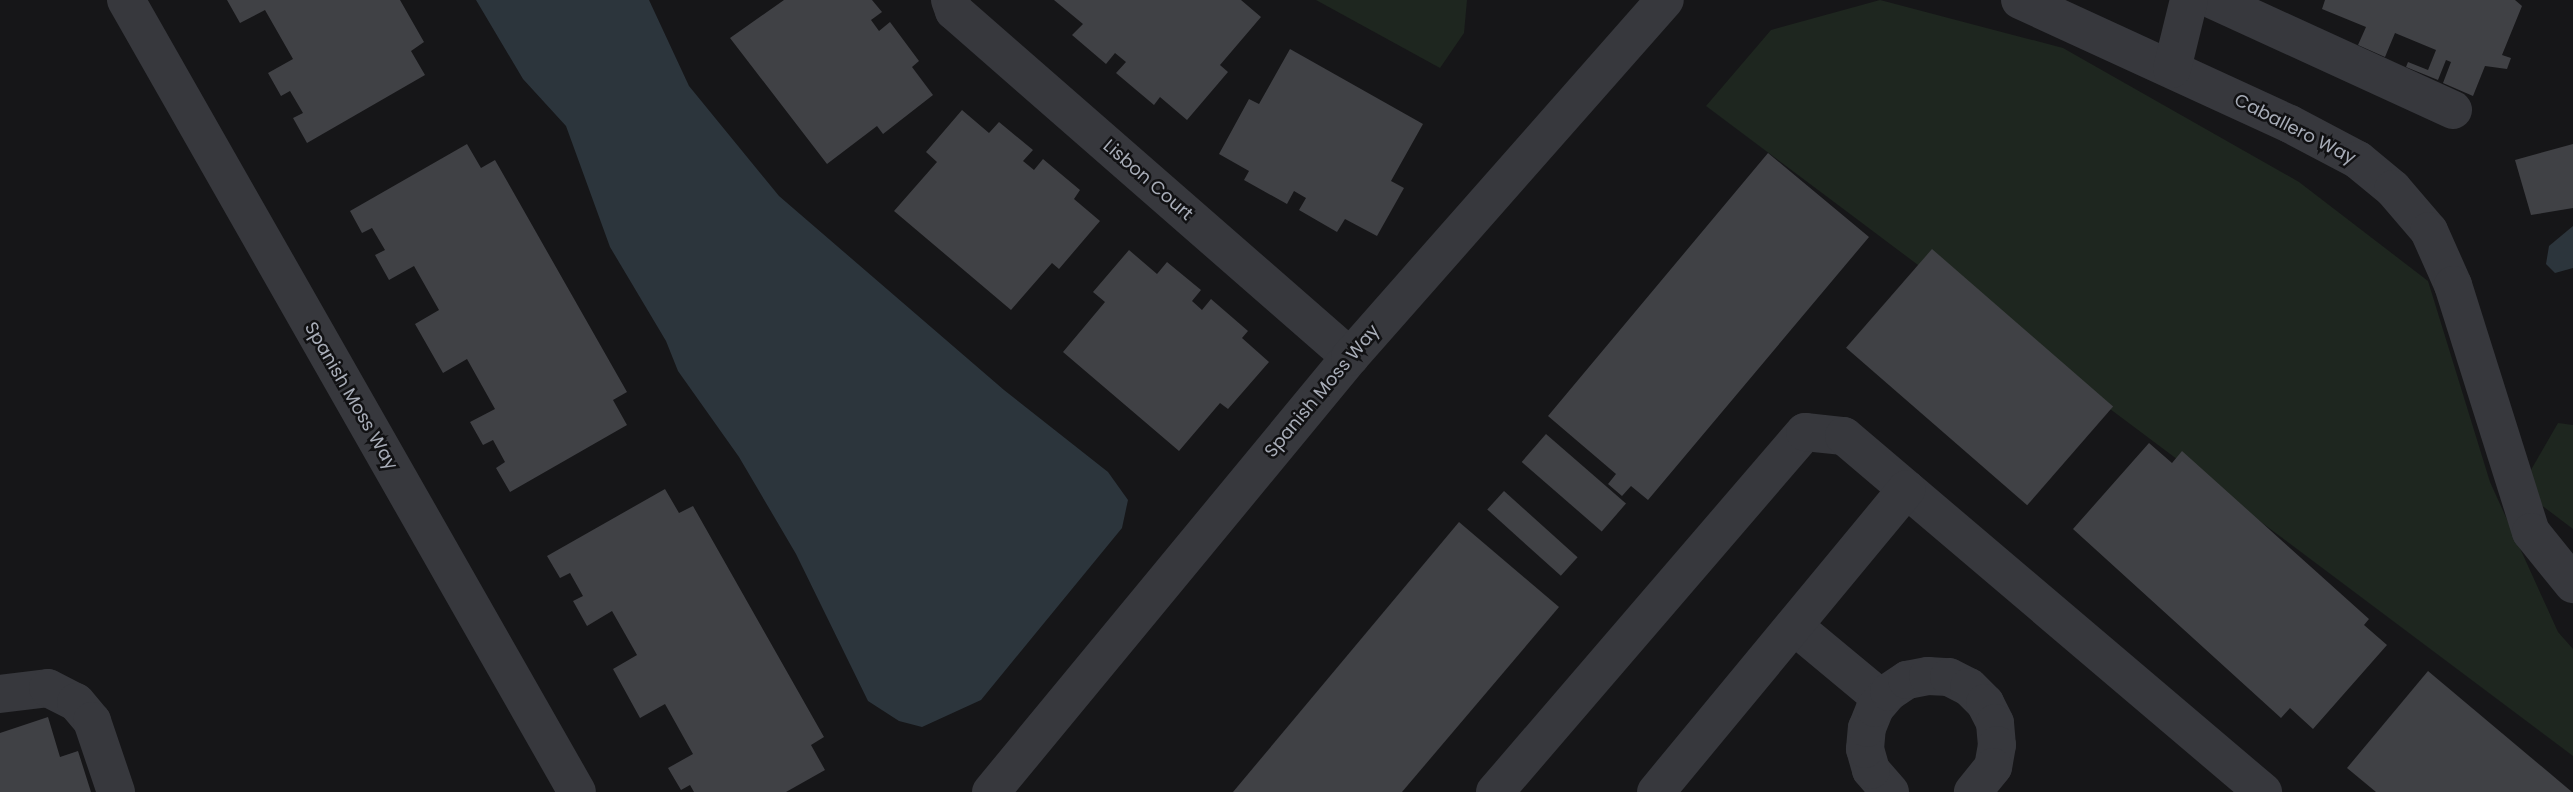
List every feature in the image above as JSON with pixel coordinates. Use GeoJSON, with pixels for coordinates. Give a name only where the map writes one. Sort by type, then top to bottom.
{"type":"FeatureCollection","features":[{"type":"Feature","properties":{"kind":"street","name":"Spanish Moss Way"},"geometry":{"type":"LineString","coordinates":[[126,0],[576,792]]}},
{"type":"Feature","properties":{"kind":"street","name":"Lisbon Court"},"geometry":{"type":"LineString","coordinates":[[950,0],[954,11],[1350,357]]}},
{"type":"Feature","properties":{"kind":"street","name":"Spanish Moss Way"},"geometry":{"type":"LineString","coordinates":[[991,792],[1350,357],[1665,0]]}},
{"type":"Feature","properties":{"kind":"street","name":"Caballero Way"},"geometry":{"type":"LineString","coordinates":[[2020,0],[2172,69],[2358,160],[2393,189],[2429,232],[2453,285],[2531,532],[2573,584]]}},
{"type":"Feature","properties":{"kind":"street"},"geometry":{"type":"LineString","coordinates":[[2172,69],[2189,0]]}},
{"type":"Feature","properties":{"kind":"street"},"geometry":{"type":"LineString","coordinates":[[2213,0],[2453,110]]}},
{"type":"Feature","properties":{"kind":"street"},"geometry":{"type":"LineString","coordinates":[[1496,792],[1805,432],[1844,436],[2263,792]]}},
{"type":"Feature","properties":{"kind":"street"},"geometry":{"type":"LineString","coordinates":[[1656,792],[1907,489]]}},
{"type":"Feature","properties":{"kind":"street"},"geometry":{"type":"LineString","coordinates":[[1794,626],[1882,699]]}},
{"type":"Feature","properties":{"kind":"street"},"geometry":{"type":"LineString","coordinates":[[1890,792],[1871,770],[1865,749],[1867,728],[1882,699],[1907,680],[1928,676],[1949,677],[1969,687],[1985,703],[1997,745],[1993,767],[1973,792]]}},
{"type":"Feature","properties":{"kind":"street"},"geometry":{"type":"LineString","coordinates":[[0,694],[48,688],[76,702],[92,721],[116,792]]}},
{"type":"Feature","properties":{"kind":"shaded area"},"geometry":{"type":"Polygon","coordinates":[[[476,0],[649,0],[689,86],[779,196],[1004,390],[1108,472],[1128,500],[1122,528],[981,700],[922,727],[899,721],[868,701],[796,554],[739,457],[678,371],[666,341],[610,247],[566,126],[523,79],[476,0]]]}},
{"type":"Feature","properties":{"kind":"shaded area"},"geometry":{"type":"Polygon","coordinates":[[[1316,0],[1467,0],[1464,33],[1440,68],[1316,0]]]}},
{"type":"Feature","properties":{"kind":"shaded area"},"geometry":{"type":"Polygon","coordinates":[[[1880,0],[2063,48],[2299,182],[2428,281],[2490,482],[2558,632],[2573,649],[2573,756],[1706,106],[1771,30],[1880,0]]]}},
{"type":"Feature","properties":{"kind":"shaded area"},"geometry":{"type":"Polygon","coordinates":[[[2573,226],[2573,268],[2555,273],[2546,264],[2549,246],[2573,226]]]}},
{"type":"Feature","properties":{"kind":"shaded area"},"geometry":{"type":"Polygon","coordinates":[[[2558,423],[2573,425],[2573,529],[2520,489],[2558,423]]]}},
{"type":"Feature","properties":{"kind":"building"},"geometry":{"type":"Polygon","coordinates":[[[227,0],[400,0],[424,42],[411,51],[425,75],[307,143],[293,118],[303,113],[290,91],[281,96],[268,73],[293,59],[265,10],[240,23],[227,0]]]}},
{"type":"Feature","properties":{"kind":"building"},"geometry":{"type":"Polygon","coordinates":[[[784,0],[872,0],[882,12],[871,20],[879,31],[890,22],[919,61],[912,67],[933,95],[883,134],[877,126],[827,164],[730,38],[784,0]]]}},
{"type":"Feature","properties":{"kind":"building"},"geometry":{"type":"Polygon","coordinates":[[[1054,0],[1241,0],[1261,17],[1220,65],[1228,72],[1187,120],[1160,97],[1154,105],[1116,73],[1126,62],[1115,53],[1106,64],[1072,35],[1083,24],[1054,0]]]}},
{"type":"Feature","properties":{"kind":"building"},"geometry":{"type":"Polygon","coordinates":[[[2325,0],[2515,0],[2522,6],[2502,55],[2511,58],[2507,69],[2485,66],[2473,96],[2443,83],[2451,62],[2446,60],[2438,80],[2406,67],[2408,62],[2428,70],[2436,50],[2395,33],[2385,57],[2358,45],[2366,27],[2322,9],[2325,0]]]}},
{"type":"Feature","properties":{"kind":"building"},"geometry":{"type":"Polygon","coordinates":[[[1290,49],[1423,124],[1391,181],[1404,188],[1377,236],[1345,219],[1337,232],[1299,210],[1306,198],[1294,191],[1287,204],[1244,180],[1249,171],[1219,154],[1249,99],[1259,104],[1290,49]]]}},
{"type":"Feature","properties":{"kind":"building"},"geometry":{"type":"Polygon","coordinates":[[[962,110],[989,133],[999,122],[1033,150],[1023,161],[1034,170],[1043,159],[1080,190],[1074,199],[1100,221],[1059,269],[1052,263],[1011,310],[894,211],[937,162],[926,152],[962,110]]]}},
{"type":"Feature","properties":{"kind":"building"},"geometry":{"type":"Polygon","coordinates":[[[467,144],[481,168],[495,160],[627,392],[613,400],[627,425],[510,492],[496,468],[505,462],[493,440],[483,445],[470,422],[495,409],[467,359],[443,373],[415,324],[439,310],[414,266],[389,280],[375,255],[385,250],[372,228],[362,233],[350,211],[467,144]]]}},
{"type":"Feature","properties":{"kind":"building"},"geometry":{"type":"Polygon","coordinates":[[[2573,144],[2573,208],[2531,215],[2515,160],[2573,144]]]}},
{"type":"Feature","properties":{"kind":"building"},"geometry":{"type":"Polygon","coordinates":[[[1768,153],[1869,237],[1648,500],[1631,486],[1622,496],[1608,484],[1616,474],[1548,416],[1768,153]]]}},
{"type":"Feature","properties":{"kind":"building"},"geometry":{"type":"Polygon","coordinates":[[[1932,249],[2113,406],[2027,505],[1846,348],[1932,249]]]}},
{"type":"Feature","properties":{"kind":"building"},"geometry":{"type":"Polygon","coordinates":[[[1129,250],[1157,274],[1167,262],[1201,290],[1192,301],[1202,310],[1211,299],[1248,331],[1242,338],[1269,362],[1228,409],[1220,403],[1179,451],[1063,352],[1105,302],[1093,292],[1129,250]]]}},
{"type":"Feature","properties":{"kind":"building"},"geometry":{"type":"Polygon","coordinates":[[[1546,434],[1626,504],[1602,531],[1522,462],[1546,434]]]}},
{"type":"Feature","properties":{"kind":"building"},"geometry":{"type":"Polygon","coordinates":[[[2149,443],[2172,463],[2182,451],[2369,619],[2364,625],[2387,645],[2313,729],[2290,708],[2281,718],[2073,529],[2149,443]]]}},
{"type":"Feature","properties":{"kind":"building"},"geometry":{"type":"Polygon","coordinates":[[[665,489],[679,513],[693,506],[824,737],[811,745],[825,770],[786,792],[694,792],[690,785],[681,790],[668,768],[693,754],[665,704],[640,718],[613,669],[637,655],[612,611],[587,626],[573,601],[583,596],[570,573],[560,578],[547,556],[665,489]]]}},
{"type":"Feature","properties":{"kind":"building"},"geometry":{"type":"Polygon","coordinates":[[[1504,491],[1578,557],[1561,576],[1487,510],[1504,491]]]}},
{"type":"Feature","properties":{"kind":"building"},"geometry":{"type":"Polygon","coordinates":[[[1459,522],[1559,607],[1402,792],[1233,792],[1459,522]]]}},
{"type":"Feature","properties":{"kind":"building"},"geometry":{"type":"Polygon","coordinates":[[[2428,671],[2572,792],[2376,792],[2347,768],[2428,671]]]}},
{"type":"Feature","properties":{"kind":"building"},"geometry":{"type":"Polygon","coordinates":[[[48,717],[60,757],[78,751],[91,792],[0,792],[0,733],[48,717]]]}}]}
